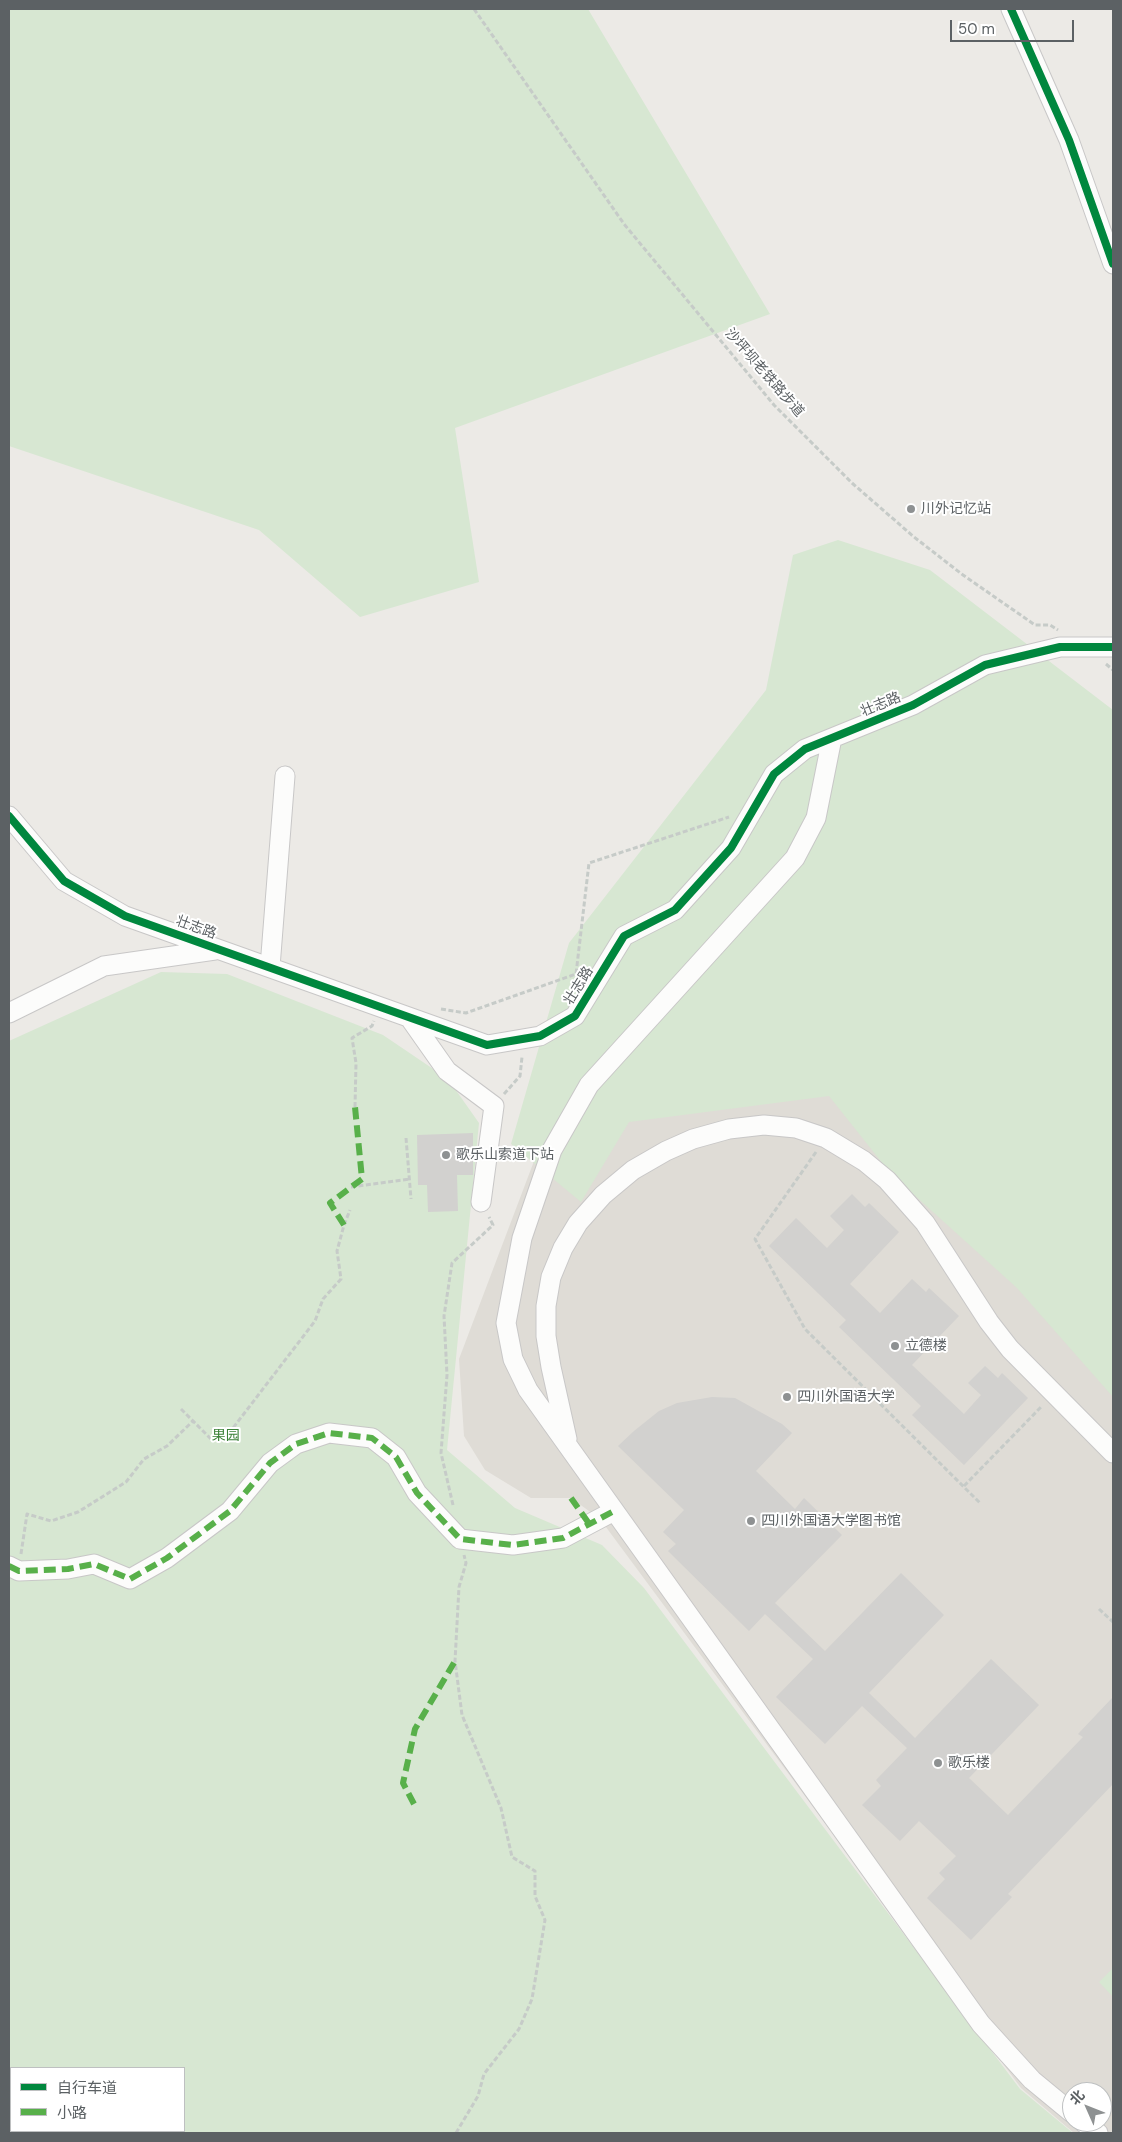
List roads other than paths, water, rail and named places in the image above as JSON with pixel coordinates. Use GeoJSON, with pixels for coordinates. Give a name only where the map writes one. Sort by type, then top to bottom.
{"type":"FeatureCollection","features":[{"type":"Feature","properties":{"kind":"street"},"geometry":{"type":"LineString","coordinates":[[1011,9],[1070,140],[1113,264]]}},
{"type":"Feature","properties":{"kind":"street","name":"壮志路"},"geometry":{"type":"LineString","coordinates":[[9,816],[64,881],[125,916],[488,1045],[540,1036],[575,1016],[624,936],[675,910],[731,848],[774,774],[806,749],[913,705],[985,664],[1060,647],[1113,647]]}},
{"type":"Feature","properties":{"kind":"street"},"geometry":{"type":"LineString","coordinates":[[832,738],[816,818],[795,858],[589,1086],[552,1150],[522,1238],[506,1323],[513,1359],[528,1390],[569,1448],[981,2024],[1032,2080],[1062,2105]]}},
{"type":"Feature","properties":{"kind":"street"},"geometry":{"type":"LineString","coordinates":[[270,968],[285,776]]}},
{"type":"Feature","properties":{"kind":"street"},"geometry":{"type":"LineString","coordinates":[[9,1013],[104,966],[218,949]]}},
{"type":"Feature","properties":{"kind":"street"},"geometry":{"type":"LineString","coordinates":[[409,1017],[447,1071],[494,1106],[481,1202]]}},
{"type":"Feature","properties":{"kind":"street"},"geometry":{"type":"LineString","coordinates":[[569,1448],[550,1367],[546,1336],[546,1306],[551,1277],[563,1248],[578,1223],[603,1195],[633,1170],[693,1139],[729,1129],[764,1125],[796,1128],[826,1138],[864,1161],[887,1180],[925,1223],[1004,1342],[1113,1453]]}},
{"type":"Feature","properties":{"kind":"street"},"geometry":{"type":"LineString","coordinates":[[14,1568],[68,1569],[94,1564],[130,1579],[167,1558],[230,1511],[270,1463],[296,1444],[330,1433],[372,1438],[396,1457],[417,1493],[460,1539],[513,1545],[563,1538],[614,1511]]}},
{"type":"Feature","properties":{"kind":"place","name":"川外记忆站"},"geometry":{"type":"Point","coordinates":[911,509]}},
{"type":"Feature","properties":{"kind":"place","name":"歌乐山索道下站"},"geometry":{"type":"Point","coordinates":[446,1155]}},
{"type":"Feature","properties":{"kind":"place","name":"立德楼"},"geometry":{"type":"Point","coordinates":[895,1346]}},
{"type":"Feature","properties":{"kind":"place","name":"四川外国语大学"},"geometry":{"type":"Point","coordinates":[787,1397]}},
{"type":"Feature","properties":{"kind":"place","name":"四川外国语大学图书馆"},"geometry":{"type":"Point","coordinates":[751,1521]}},
{"type":"Feature","properties":{"kind":"place","name":"歌乐楼"},"geometry":{"type":"Point","coordinates":[938,1763]}},
{"type":"Feature","properties":{"kind":"park label","name":"果园"},"geometry":{"type":"Point","coordinates":[226,1436]}}]}
